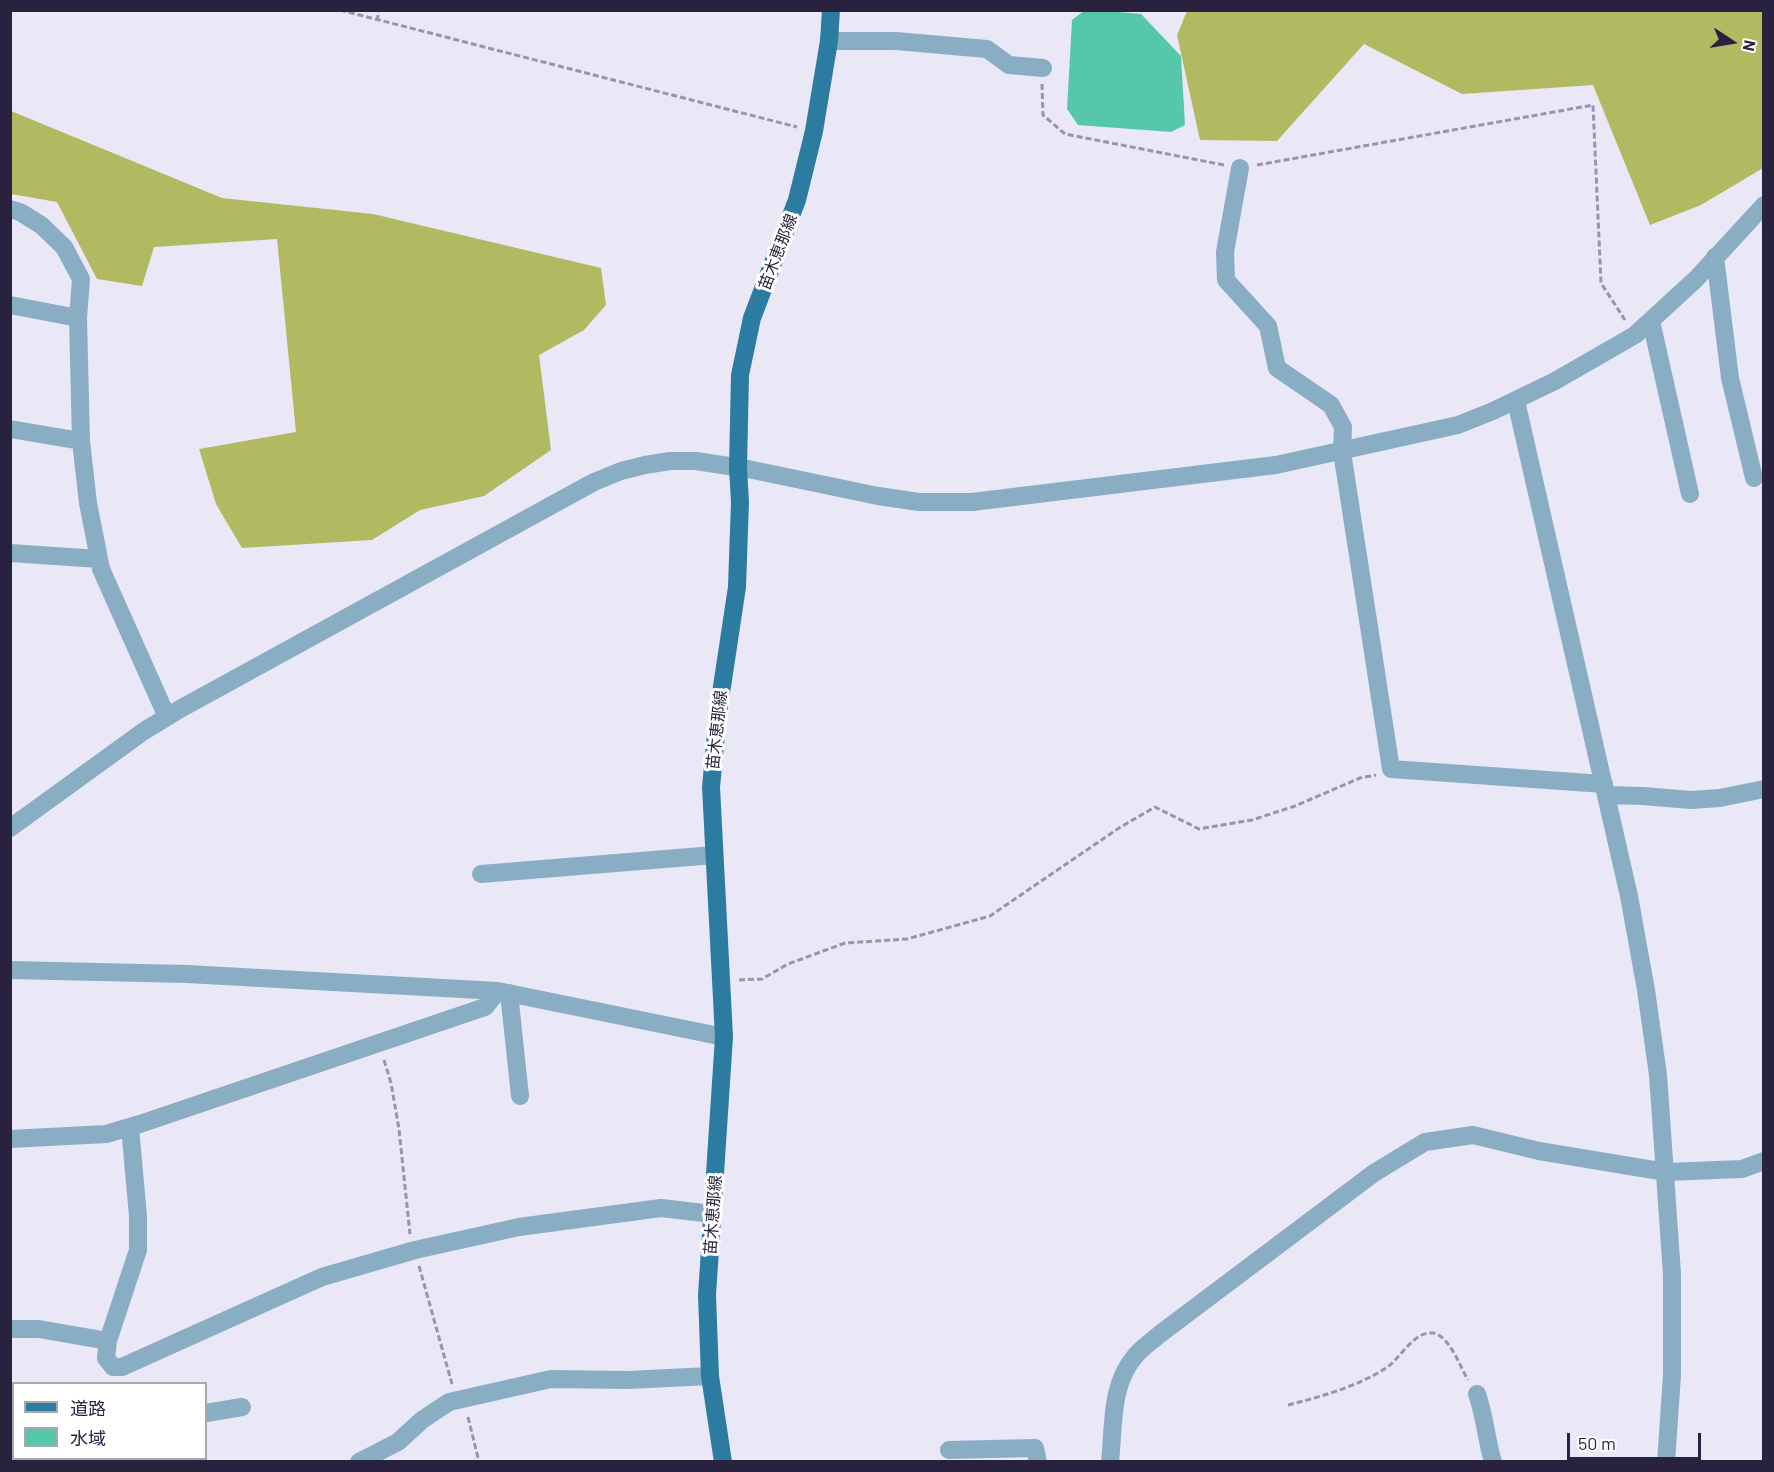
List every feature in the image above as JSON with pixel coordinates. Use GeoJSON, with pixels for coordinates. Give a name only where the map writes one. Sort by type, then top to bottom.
{"type":"FeatureCollection","features":[{"type":"Feature","properties":{"kind":"main road","name":"苗木恵那線"},"geometry":{"type":"LineString","coordinates":[[723,1461],[710,1376],[707,1295],[720,1128],[724,1037],[711,787],[718,713],[737,587],[740,375],[748,333],[797,200],[814,131],[829,41],[831,10]]}},
{"type":"Feature","properties":{"kind":"street"},"geometry":{"type":"LineString","coordinates":[[829,41],[896,40],[987,49],[1009,64],[1043,68]]}},
{"type":"Feature","properties":{"kind":"street"},"geometry":{"type":"LineString","coordinates":[[1240,168],[1225,252],[1226,280],[1268,326],[1277,368],[1331,405],[1343,427],[1342,452],[1391,769],[1606,789],[1691,800],[1720,798],[1764,789]]}},
{"type":"Feature","properties":{"kind":"street"},"geometry":{"type":"LineString","coordinates":[[10,828],[144,731],[167,717],[594,482],[621,471],[670,461],[696,461],[878,496],[920,502],[972,502],[1276,465],[1342,452],[1458,425],[1516,401],[1555,381],[1635,334],[1651,321],[1689,286],[1764,205]]}},
{"type":"Feature","properties":{"kind":"street"},"geometry":{"type":"LineString","coordinates":[[10,209],[20,212],[41,225],[64,247],[81,279],[78,318],[81,441],[88,503],[99,560],[167,717]]}},
{"type":"Feature","properties":{"kind":"street"},"geometry":{"type":"LineString","coordinates":[[1715,257],[1730,378],[1754,478]]}},
{"type":"Feature","properties":{"kind":"street"},"geometry":{"type":"LineString","coordinates":[[10,305],[78,318]]}},
{"type":"Feature","properties":{"kind":"street"},"geometry":{"type":"LineString","coordinates":[[1651,321],[1689,494]]}},
{"type":"Feature","properties":{"kind":"street"},"geometry":{"type":"LineString","coordinates":[[1516,401],[1629,896],[1659,1075],[1672,1274],[1672,1375],[1666,1461]]}},
{"type":"Feature","properties":{"kind":"street"},"geometry":{"type":"LineString","coordinates":[[10,429],[81,441]]}},
{"type":"Feature","properties":{"kind":"street"},"geometry":{"type":"LineString","coordinates":[[10,553],[99,560]]}},
{"type":"Feature","properties":{"kind":"street"},"geometry":{"type":"LineString","coordinates":[[482,874],[714,855]]}},
{"type":"Feature","properties":{"kind":"street"},"geometry":{"type":"LineString","coordinates":[[10,970],[187,974],[504,992],[724,1037]]}},
{"type":"Feature","properties":{"kind":"street"},"geometry":{"type":"LineString","coordinates":[[10,1139],[106,1134],[130,1127],[484,1007],[504,992]]}},
{"type":"Feature","properties":{"kind":"street"},"geometry":{"type":"LineString","coordinates":[[504,992],[519,1096]]}},
{"type":"Feature","properties":{"kind":"street"},"geometry":{"type":"LineString","coordinates":[[130,1127],[138,1216],[138,1250],[108,1341],[106,1358],[113,1367],[122,1367],[322,1277],[414,1250],[519,1227],[661,1208],[712,1214]]}},
{"type":"Feature","properties":{"kind":"street"},"geometry":{"type":"LineString","coordinates":[[1110,1461],[1115,1400],[1120,1378],[1136,1355],[1169,1327],[1374,1173],[1425,1142],[1473,1135],[1539,1151],[1666,1172],[1742,1169],[1764,1161]]}},
{"type":"Feature","properties":{"kind":"street"},"geometry":{"type":"LineString","coordinates":[[10,1329],[39,1329],[108,1341]]}},
{"type":"Feature","properties":{"kind":"street"},"geometry":{"type":"LineString","coordinates":[[359,1461],[398,1442],[422,1420],[449,1402],[551,1379],[627,1380],[710,1376]]}},
{"type":"Feature","properties":{"kind":"street"},"geometry":{"type":"LineString","coordinates":[[1477,1394],[1493,1461]]}},
{"type":"Feature","properties":{"kind":"street"},"geometry":{"type":"LineString","coordinates":[[207,1413],[242,1407]]}},
{"type":"Feature","properties":{"kind":"street"},"geometry":{"type":"LineString","coordinates":[[949,1450],[1035,1448],[1038,1461]]}},
{"type":"Feature","properties":{"kind":"path"},"geometry":{"type":"LineString","coordinates":[[340,10],[814,131]]}},
{"type":"Feature","properties":{"kind":"path"},"geometry":{"type":"LineString","coordinates":[[377,21],[379,10]]}},
{"type":"Feature","properties":{"kind":"path"},"geometry":{"type":"LineString","coordinates":[[1043,68],[1043,115],[1065,134],[1240,168],[1593,105],[1601,283],[1635,334]]}},
{"type":"Feature","properties":{"kind":"path"},"geometry":{"type":"LineString","coordinates":[[722,981],[762,979],[788,964],[845,943],[907,939],[990,916],[1119,828],[1155,807],[1199,829],[1252,820],[1295,806],[1360,778],[1387,773],[1391,769]]}},
{"type":"Feature","properties":{"kind":"path"},"geometry":{"type":"LineString","coordinates":[[378,1043],[391,1083],[414,1250],[479,1461]]}},
{"type":"Feature","properties":{"kind":"path"},"geometry":{"type":"LineString","coordinates":[[1288,1405],[1330,1394],[1378,1373],[1422,1334],[1432,1333],[1449,1345],[1477,1394]]}},
{"type":"Feature","properties":{"kind":"shaded area"},"geometry":{"type":"Polygon","coordinates":[[[1187,11],[1763,11],[1763,168],[1701,205],[1650,225],[1593,85],[1462,94],[1364,44],[1277,141],[1200,140],[1177,35],[1187,11]]]}},
{"type":"Feature","properties":{"kind":"shaded area"},"geometry":{"type":"Polygon","coordinates":[[[11,111],[222,198],[373,214],[601,268],[606,305],[584,330],[539,355],[551,450],[484,496],[420,510],[372,540],[242,548],[216,504],[199,449],[296,432],[277,239],[154,247],[142,286],[97,279],[57,202],[11,194],[11,111]]]}},
{"type":"Feature","properties":{"kind":"water"},"geometry":{"type":"Polygon","coordinates":[[[1085,10],[1141,14],[1181,56],[1185,125],[1171,132],[1078,125],[1067,109],[1072,20],[1085,10]]]}}]}
